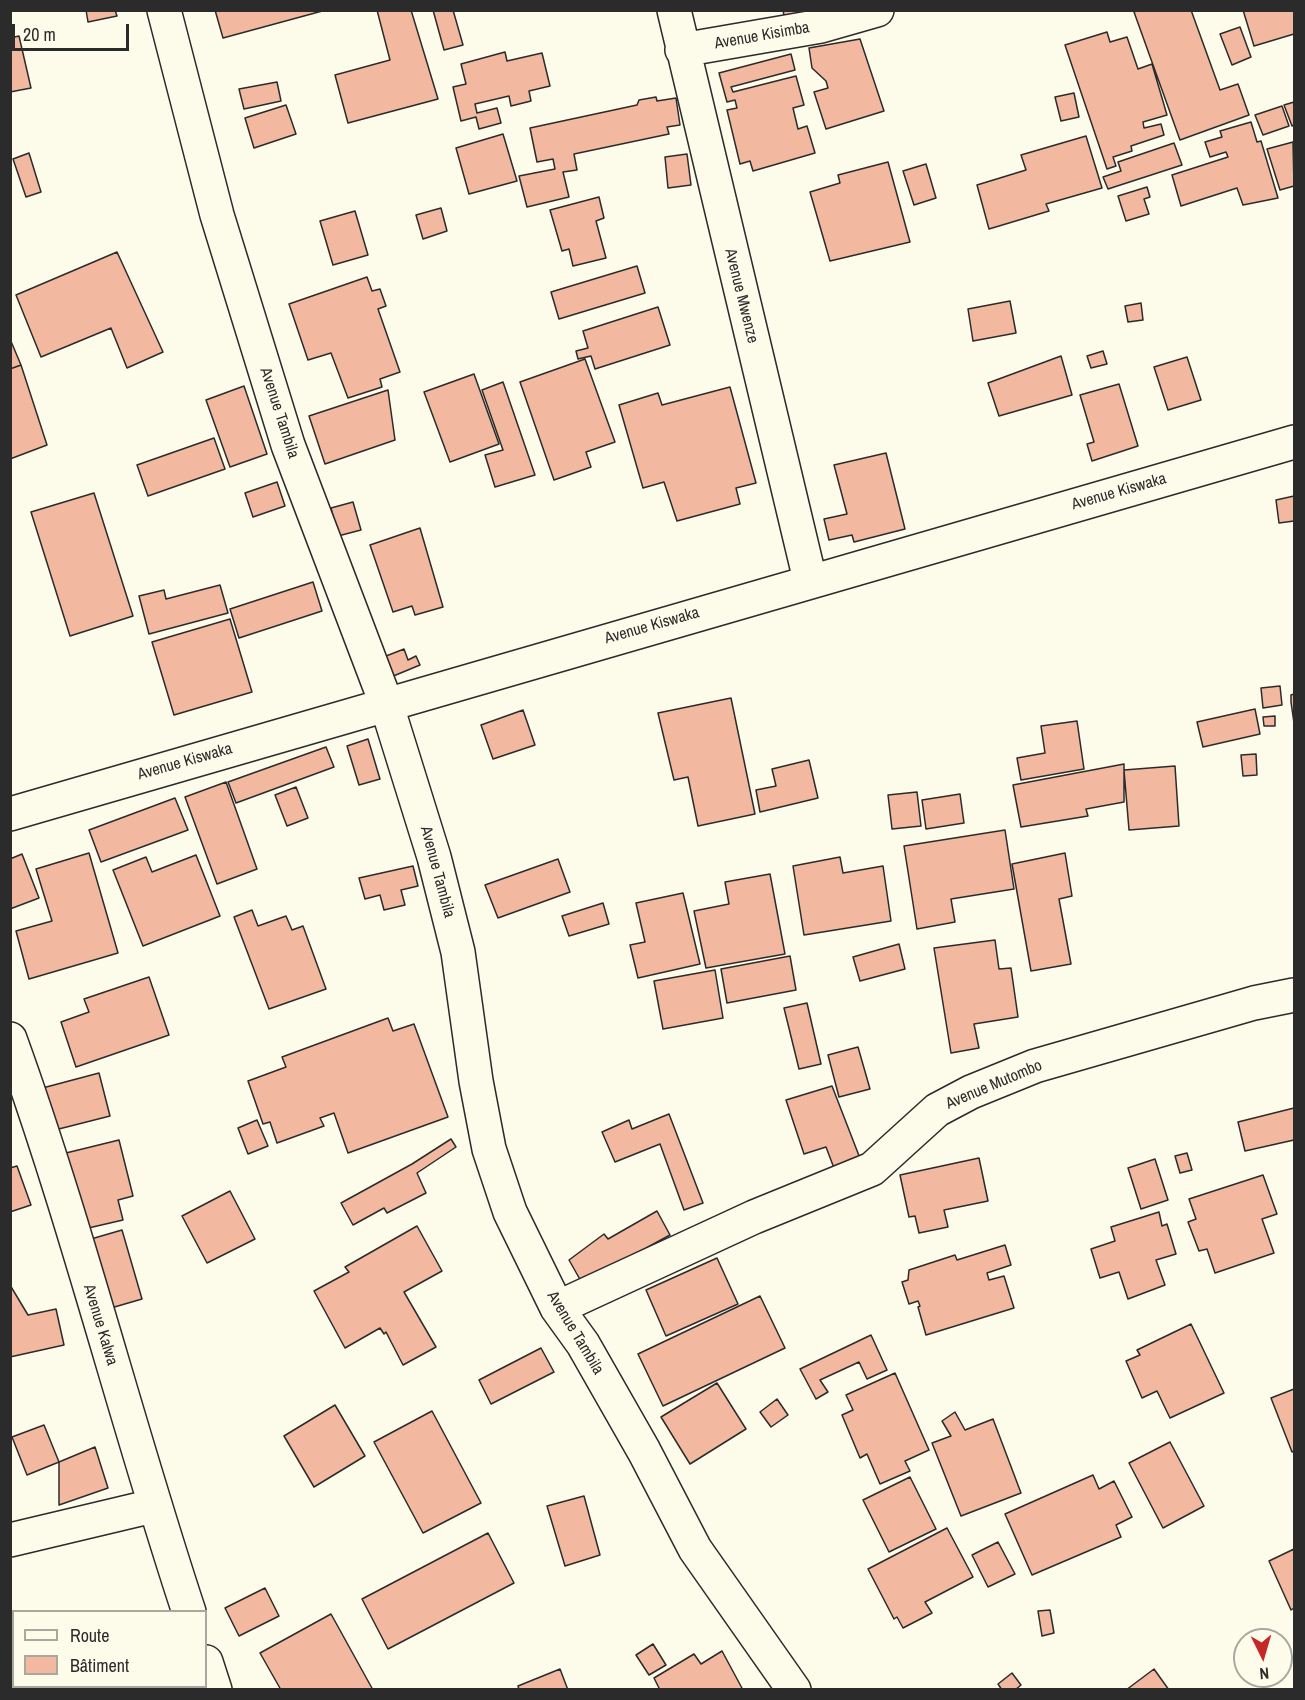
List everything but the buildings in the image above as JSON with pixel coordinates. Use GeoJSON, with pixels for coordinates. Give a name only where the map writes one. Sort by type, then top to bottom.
{"type":"FeatureCollection","features":[{"type":"Feature","properties":{"kind":"street","name":"Avenue Tambila"},"geometry":{"type":"LineString","coordinates":[[164,10],[217,215],[288,445],[386,703],[434,857],[458,952],[476,1081],[489,1149],[510,1212],[557,1308],[583,1344],[644,1451],[695,1549],[794,1689]]}},
{"type":"Feature","properties":{"kind":"street","name":"Avenue Mwenze"},"geometry":{"type":"LineString","coordinates":[[674,10],[810,580]]}},
{"type":"Feature","properties":{"kind":"street","name":"Avenue Kisimba"},"geometry":{"type":"LineString","coordinates":[[682,50],[822,26],[877,10]]}},
{"type":"Feature","properties":{"kind":"street","name":"Avenue Kiswaka"},"geometry":{"type":"LineString","coordinates":[[10,814],[810,580],[1294,442]]}},
{"type":"Feature","properties":{"kind":"street","name":"Avenue Mutombo"},"geometry":{"type":"LineString","coordinates":[[557,1308],[754,1216],[872,1169],[937,1110],[971,1092],[1035,1066],[1254,1003],[1294,995]]}},
{"type":"Feature","properties":{"kind":"street","name":"Avenue Kalwa"},"geometry":{"type":"LineString","coordinates":[[10,1039],[23,1117],[189,1610]]}},
{"type":"Feature","properties":{"kind":"street"},"geometry":{"type":"LineString","coordinates":[[10,1540],[153,1506]]}},
{"type":"Feature","properties":{"kind":"street"},"geometry":{"type":"LineString","coordinates":[[207,1665],[215,1689]]}}]}
